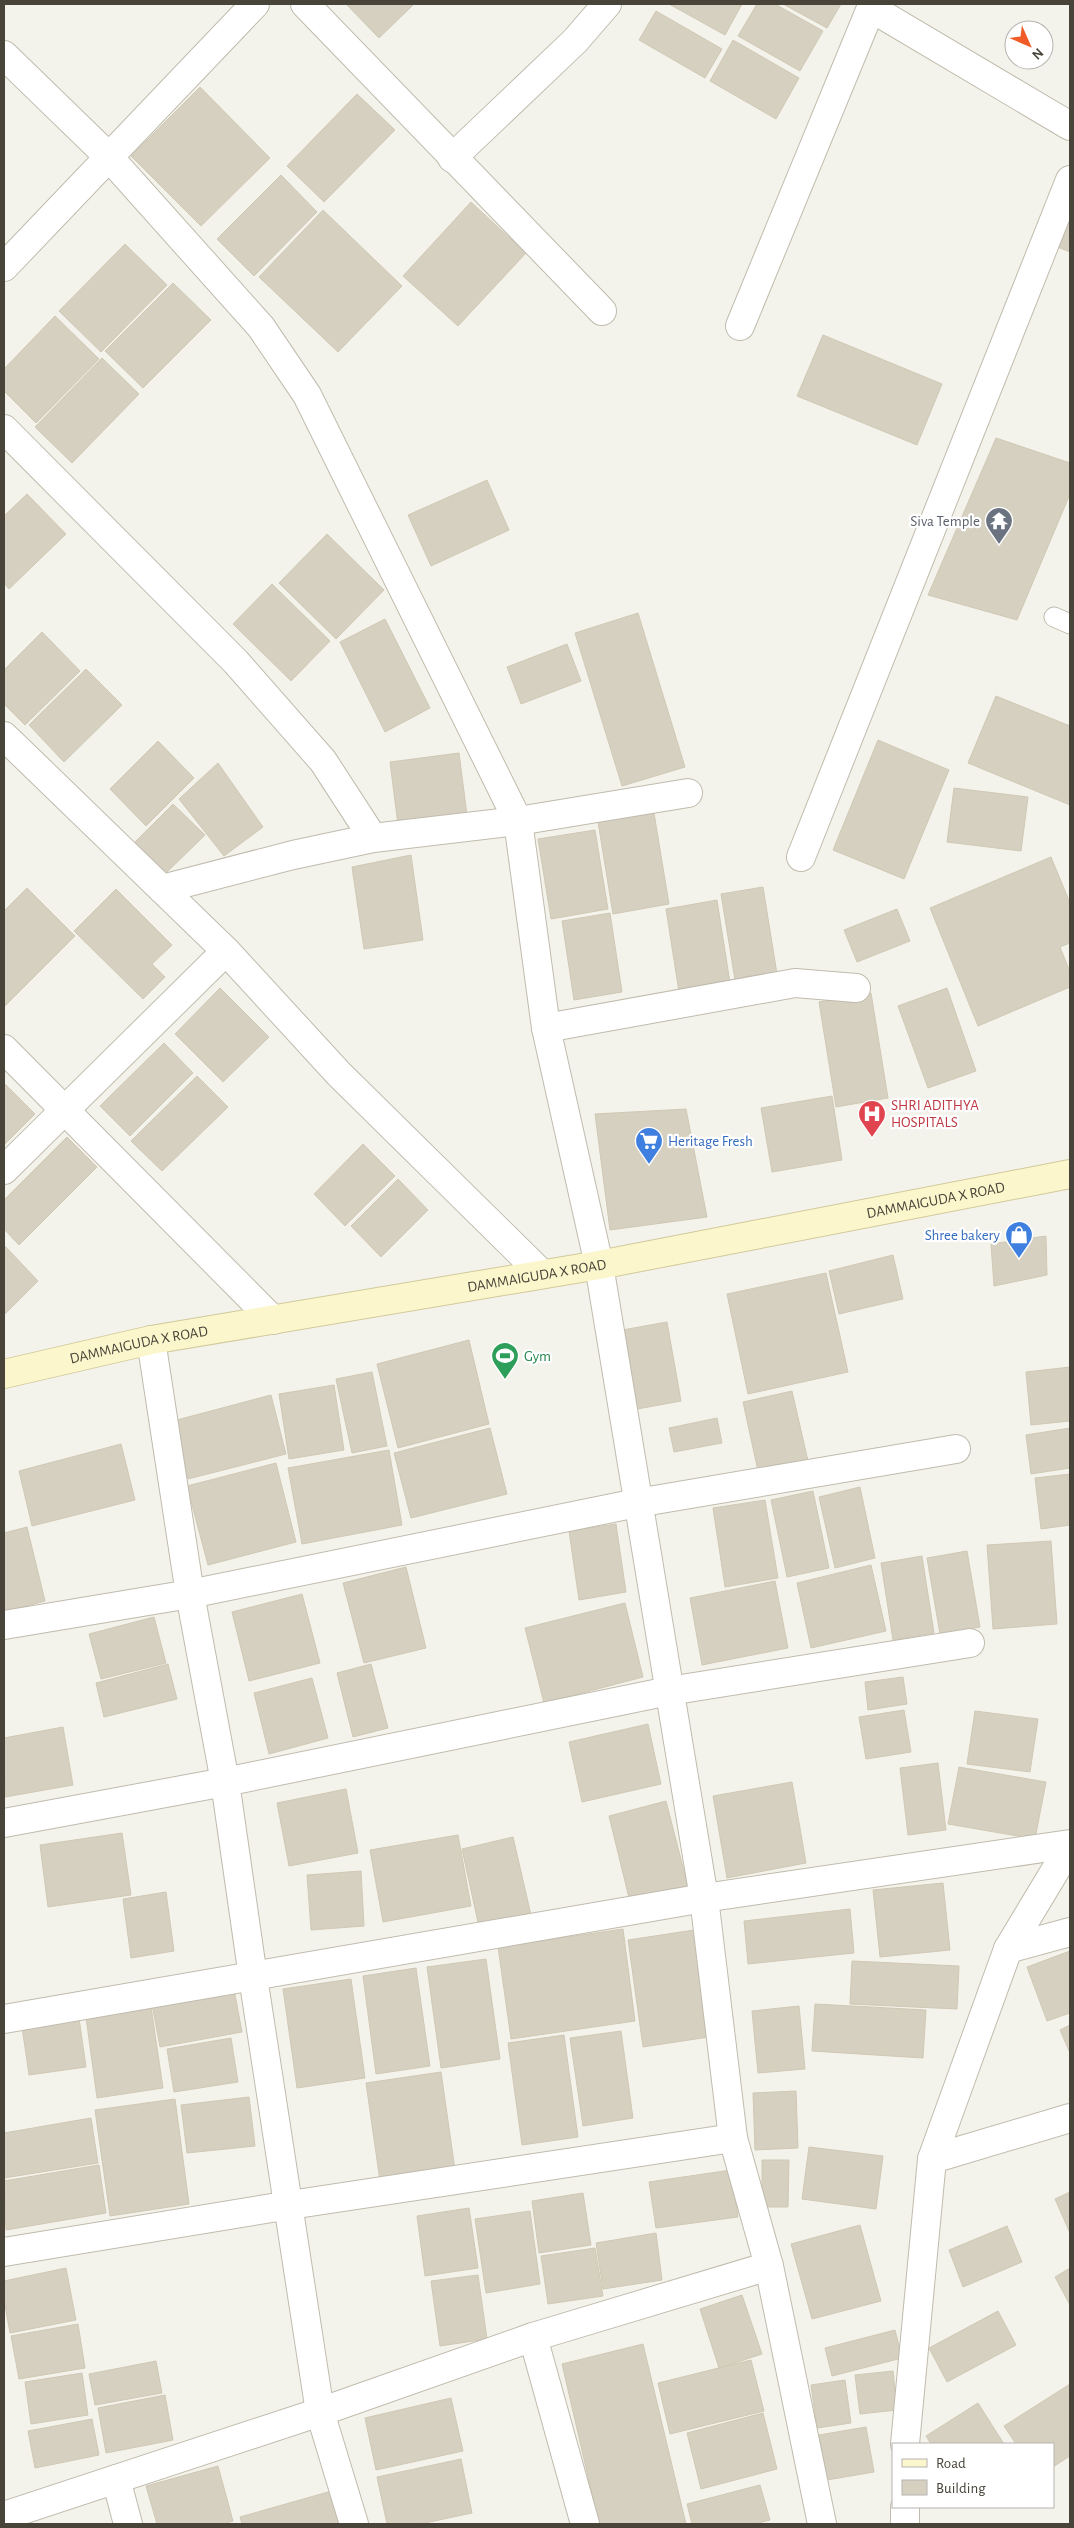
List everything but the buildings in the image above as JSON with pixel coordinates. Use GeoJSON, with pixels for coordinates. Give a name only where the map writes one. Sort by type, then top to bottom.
{"type":"FeatureCollection","features":[{"type":"Feature","properties":{"kind":"street"},"geometry":{"type":"LineString","coordinates":[[4,267],[255,4]]}},
{"type":"Feature","properties":{"kind":"street"},"geometry":{"type":"LineString","coordinates":[[304,4],[602,311]]}},
{"type":"Feature","properties":{"kind":"street"},"geometry":{"type":"LineString","coordinates":[[452,158],[575,41],[607,4]]}},
{"type":"Feature","properties":{"kind":"street"},"geometry":{"type":"LineString","coordinates":[[740,326],[871,6],[1070,126]]}},
{"type":"Feature","properties":{"kind":"street"},"geometry":{"type":"LineString","coordinates":[[4,56],[108,156],[261,327],[307,395],[518,821],[546,1028],[598,1265],[704,1898],[733,2138],[769,2266],[822,2524]]}},
{"type":"Feature","properties":{"kind":"street"},"geometry":{"type":"LineString","coordinates":[[801,857],[1070,180]]}},
{"type":"Feature","properties":{"kind":"street"},"geometry":{"type":"LineString","coordinates":[[4,428],[236,662],[323,761],[373,838]]}},
{"type":"Feature","properties":{"kind":"street"},"geometry":{"type":"LineString","coordinates":[[4,736],[226,950],[339,1074],[542,1274]]}},
{"type":"Feature","properties":{"kind":"street"},"geometry":{"type":"LineString","coordinates":[[162,889],[293,855],[373,838],[518,821],[688,793]]}},
{"type":"Feature","properties":{"kind":"street"},"geometry":{"type":"LineString","coordinates":[[4,1170],[226,950]]}},
{"type":"Feature","properties":{"kind":"street"},"geometry":{"type":"LineString","coordinates":[[546,1028],[795,983],[856,988]]}},
{"type":"Feature","properties":{"kind":"street"},"geometry":{"type":"LineString","coordinates":[[4,1049],[273,1320]]}},
{"type":"Feature","properties":{"kind":"street","name":"DAMMAIGUDA X ROAD"},"geometry":{"type":"LineString","coordinates":[[4,1374],[151,1340],[598,1265],[1070,1174]]}},
{"type":"Feature","properties":{"kind":"street"},"geometry":{"type":"LineString","coordinates":[[151,1340],[190,1594],[225,1782],[252,1977],[290,2205],[320,2412],[354,2524]]}},
{"type":"Feature","properties":{"kind":"street"},"geometry":{"type":"LineString","coordinates":[[4,1625],[190,1594],[637,1504],[956,1449]]}},
{"type":"Feature","properties":{"kind":"street"},"geometry":{"type":"LineString","coordinates":[[4,1823],[225,1782],[669,1691],[970,1643]]}},
{"type":"Feature","properties":{"kind":"street"},"geometry":{"type":"LineString","coordinates":[[4,2019],[704,1898],[1070,1845]]}},
{"type":"Feature","properties":{"kind":"street"},"geometry":{"type":"LineString","coordinates":[[906,2443],[932,2159],[1008,1949],[1070,1845]]}},
{"type":"Feature","properties":{"kind":"street"},"geometry":{"type":"LineString","coordinates":[[1008,1949],[1070,1932]]}},
{"type":"Feature","properties":{"kind":"street"},"geometry":{"type":"LineString","coordinates":[[932,2159],[1070,2118]]}},
{"type":"Feature","properties":{"kind":"street"},"geometry":{"type":"LineString","coordinates":[[4,2252],[290,2205],[733,2138]]}},
{"type":"Feature","properties":{"kind":"street"},"geometry":{"type":"LineString","coordinates":[[6,2524],[4,2516],[320,2412],[533,2337],[769,2266]]}},
{"type":"Feature","properties":{"kind":"street"},"geometry":{"type":"LineString","coordinates":[[533,2337],[585,2524]]}},
{"type":"Feature","properties":{"kind":"street"},"geometry":{"type":"LineString","coordinates":[[116,2479],[128,2524]]}},
{"type":"Feature","properties":{"kind":"street"},"geometry":{"type":"LineString","coordinates":[[905,2508],[905,2524]]}},
{"type":"Feature","properties":{"kind":"place","name":"Siva Temple"},"geometry":{"type":"Point","coordinates":[999,545]}},
{"type":"Feature","properties":{"kind":"place","name":"SHRI ADITHYA HOSPITALS"},"geometry":{"type":"Point","coordinates":[872,1138]}},
{"type":"Feature","properties":{"kind":"place","name":"Heritage Fresh"},"geometry":{"type":"Point","coordinates":[649,1165]}},
{"type":"Feature","properties":{"kind":"place","name":"Shree bakery"},"geometry":{"type":"Point","coordinates":[1019,1259]}},
{"type":"Feature","properties":{"kind":"place","name":"Gym"},"geometry":{"type":"Point","coordinates":[505,1380]}}]}
